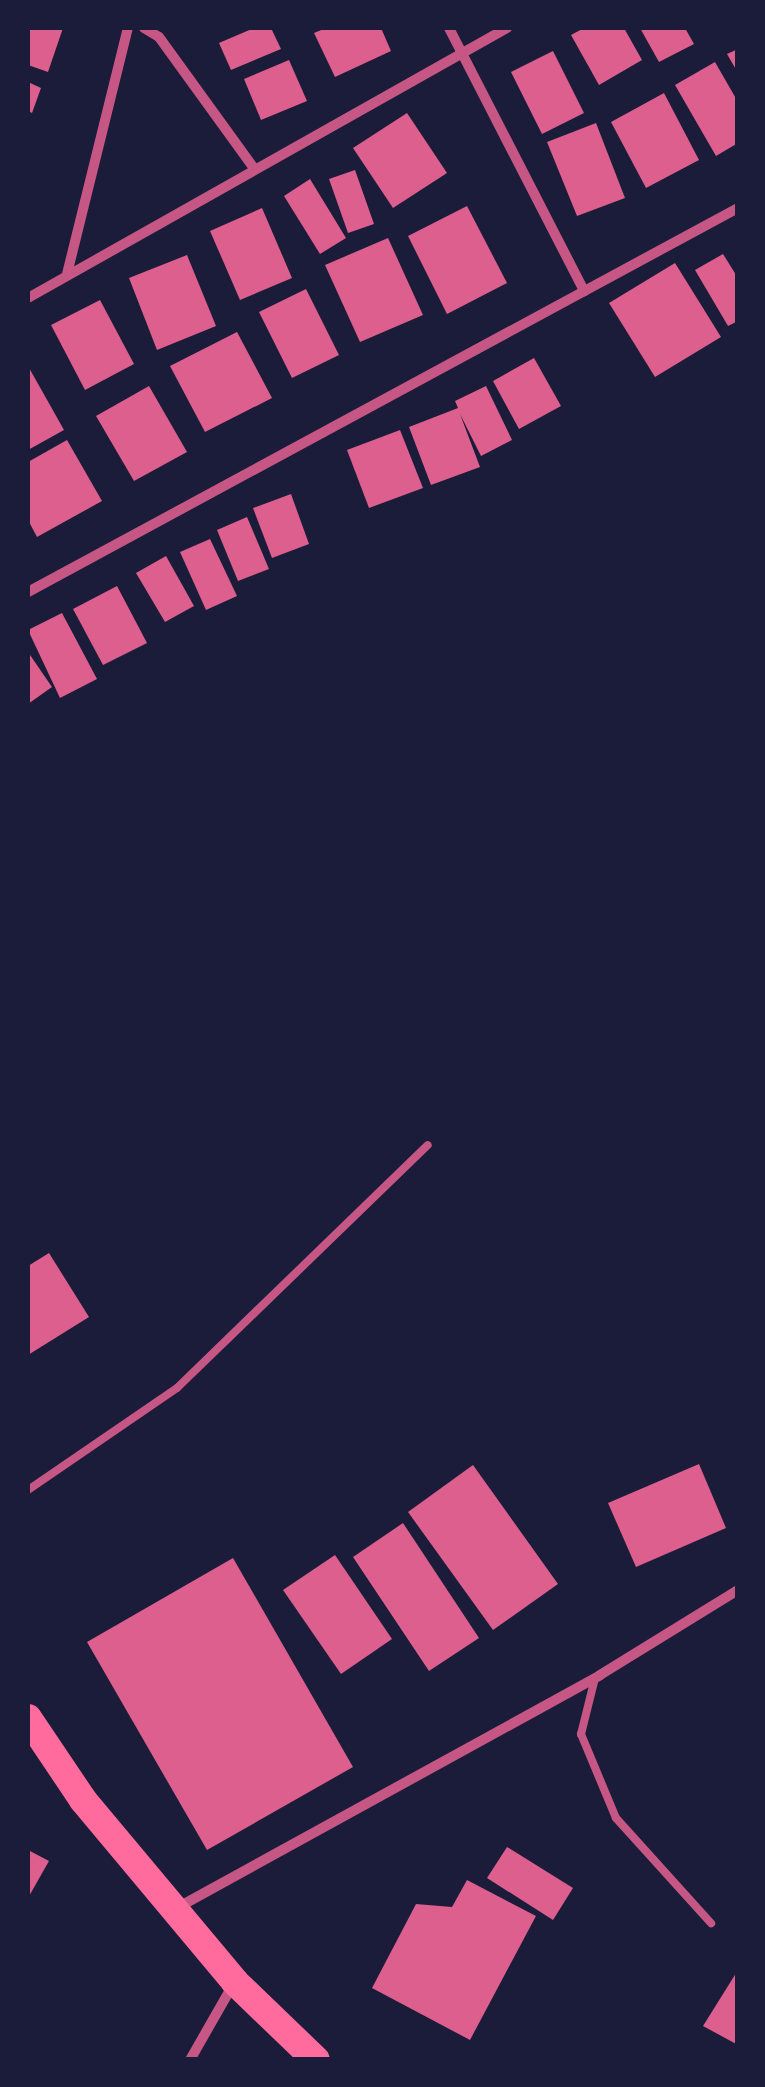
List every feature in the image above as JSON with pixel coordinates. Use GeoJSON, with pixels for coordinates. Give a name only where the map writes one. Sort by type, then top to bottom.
{"type":"FeatureCollection","features":[{"type":"Feature","properties":{"kind":"highway"},"geometry":{"type":"LineString","coordinates":[[28,1720],[82,1800],[235,1982],[316,2060]]}},
{"type":"Feature","properties":{"kind":"street"},"geometry":{"type":"LineString","coordinates":[[66,275],[128,28]]}},
{"type":"Feature","properties":{"kind":"street"},"geometry":{"type":"LineString","coordinates":[[144,28],[168,49],[254,168]]}},
{"type":"Feature","properties":{"kind":"street"},"geometry":{"type":"LineString","coordinates":[[449,28],[584,291]]}},
{"type":"Feature","properties":{"kind":"street"},"geometry":{"type":"LineString","coordinates":[[28,298],[507,28]]}},
{"type":"Feature","properties":{"kind":"street"},"geometry":{"type":"LineString","coordinates":[[28,592],[738,208]]}},
{"type":"Feature","properties":{"kind":"street"},"geometry":{"type":"LineString","coordinates":[[174,1909],[594,1678],[738,1590]]}},
{"type":"Feature","properties":{"kind":"street"},"geometry":{"type":"LineString","coordinates":[[190,2060],[235,1982]]}},
{"type":"Feature","properties":{"kind":"lane"},"geometry":{"type":"LineString","coordinates":[[28,1490],[177,1388],[428,1146]]}},
{"type":"Feature","properties":{"kind":"lane"},"geometry":{"type":"LineString","coordinates":[[594,1678],[581,1734],[616,1818],[711,1923]]}},
{"type":"Feature","properties":{"kind":"building"},"geometry":{"type":"Polygon","coordinates":[[[28,28],[63,28],[48,72],[28,65],[28,28]]]}},
{"type":"Feature","properties":{"kind":"building"},"geometry":{"type":"Polygon","coordinates":[[[254,28],[271,28],[281,49],[231,70],[219,43],[254,28]]]}},
{"type":"Feature","properties":{"kind":"building"},"geometry":{"type":"Polygon","coordinates":[[[326,28],[381,28],[391,51],[335,77],[314,33],[326,28]]]}},
{"type":"Feature","properties":{"kind":"building"},"geometry":{"type":"Polygon","coordinates":[[[584,28],[624,28],[642,60],[599,85],[571,35],[584,28]]]}},
{"type":"Feature","properties":{"kind":"building"},"geometry":{"type":"Polygon","coordinates":[[[640,28],[685,28],[694,44],[659,62],[640,28]]]}},
{"type":"Feature","properties":{"kind":"building"},"geometry":{"type":"Polygon","coordinates":[[[738,49],[738,73],[727,54],[738,49]]]}},
{"type":"Feature","properties":{"kind":"building"},"geometry":{"type":"Polygon","coordinates":[[[553,51],[584,113],[542,134],[511,72],[553,51]]]}},
{"type":"Feature","properties":{"kind":"building"},"geometry":{"type":"Polygon","coordinates":[[[289,60],[307,101],[261,120],[244,79],[289,60]]]}},
{"type":"Feature","properties":{"kind":"building"},"geometry":{"type":"Polygon","coordinates":[[[715,62],[738,102],[738,143],[716,156],[675,85],[715,62]]]}},
{"type":"Feature","properties":{"kind":"building"},"geometry":{"type":"Polygon","coordinates":[[[28,82],[41,88],[32,113],[28,111],[28,82]]]}},
{"type":"Feature","properties":{"kind":"building"},"geometry":{"type":"Polygon","coordinates":[[[664,93],[699,160],[646,188],[611,122],[664,93]]]}},
{"type":"Feature","properties":{"kind":"building"},"geometry":{"type":"Polygon","coordinates":[[[407,113],[447,173],[393,208],[353,148],[407,113]]]}},
{"type":"Feature","properties":{"kind":"building"},"geometry":{"type":"Polygon","coordinates":[[[596,123],[625,198],[577,216],[547,142],[596,123]]]}},
{"type":"Feature","properties":{"kind":"building"},"geometry":{"type":"Polygon","coordinates":[[[355,170],[374,224],[348,233],[329,179],[355,170]]]}},
{"type":"Feature","properties":{"kind":"building"},"geometry":{"type":"Polygon","coordinates":[[[310,179],[346,238],[320,254],[284,196],[310,179]]]}},
{"type":"Feature","properties":{"kind":"building"},"geometry":{"type":"Polygon","coordinates":[[[467,206],[507,283],[447,314],[408,236],[467,206]]]}},
{"type":"Feature","properties":{"kind":"building"},"geometry":{"type":"Polygon","coordinates":[[[262,208],[292,278],[240,300],[210,231],[262,208]]]}},
{"type":"Feature","properties":{"kind":"building"},"geometry":{"type":"Polygon","coordinates":[[[388,238],[423,315],[360,342],[325,265],[388,238]]]}},
{"type":"Feature","properties":{"kind":"building"},"geometry":{"type":"Polygon","coordinates":[[[723,254],[738,278],[738,321],[728,326],[695,270],[723,254]]]}},
{"type":"Feature","properties":{"kind":"building"},"geometry":{"type":"Polygon","coordinates":[[[187,255],[216,326],[157,350],[129,278],[187,255]]]}},
{"type":"Feature","properties":{"kind":"building"},"geometry":{"type":"Polygon","coordinates":[[[675,263],[721,337],[655,377],[609,303],[675,263]]]}},
{"type":"Feature","properties":{"kind":"building"},"geometry":{"type":"Polygon","coordinates":[[[306,289],[339,355],[292,378],[259,312],[306,289]]]}},
{"type":"Feature","properties":{"kind":"building"},"geometry":{"type":"Polygon","coordinates":[[[100,300],[134,364],[85,390],[51,325],[100,300]]]}},
{"type":"Feature","properties":{"kind":"building"},"geometry":{"type":"Polygon","coordinates":[[[237,332],[272,398],[205,432],[170,366],[237,332]]]}},
{"type":"Feature","properties":{"kind":"building"},"geometry":{"type":"Polygon","coordinates":[[[534,358],[561,406],[519,429],[493,381],[534,358]]]}},
{"type":"Feature","properties":{"kind":"building"},"geometry":{"type":"Polygon","coordinates":[[[28,366],[64,430],[28,450],[28,366]]]}},
{"type":"Feature","properties":{"kind":"building"},"geometry":{"type":"Polygon","coordinates":[[[149,386],[187,452],[134,481],[96,416],[149,386]]]}},
{"type":"Feature","properties":{"kind":"building"},"geometry":{"type":"Polygon","coordinates":[[[486,386],[512,440],[481,456],[460,414],[480,467],[431,485],[409,427],[458,408],[455,401],[486,386]]]}},
{"type":"Feature","properties":{"kind":"building"},"geometry":{"type":"Polygon","coordinates":[[[400,430],[423,488],[369,508],[347,450],[400,430]]]}},
{"type":"Feature","properties":{"kind":"building"},"geometry":{"type":"Polygon","coordinates":[[[67,440],[102,501],[37,537],[28,520],[28,462],[67,440]]]}},
{"type":"Feature","properties":{"kind":"building"},"geometry":{"type":"Polygon","coordinates":[[[291,494],[309,544],[272,558],[253,508],[291,494]]]}},
{"type":"Feature","properties":{"kind":"building"},"geometry":{"type":"Polygon","coordinates":[[[247,517],[269,569],[238,581],[217,530],[247,517]]]}},
{"type":"Feature","properties":{"kind":"building"},"geometry":{"type":"Polygon","coordinates":[[[210,539],[237,596],[206,610],[180,552],[210,539]]]}},
{"type":"Feature","properties":{"kind":"building"},"geometry":{"type":"Polygon","coordinates":[[[166,556],[194,606],[165,622],[136,573],[166,556]]]}},
{"type":"Feature","properties":{"kind":"building"},"geometry":{"type":"Polygon","coordinates":[[[117,586],[147,643],[103,665],[73,609],[117,586]]]}},
{"type":"Feature","properties":{"kind":"building"},"geometry":{"type":"Polygon","coordinates":[[[62,613],[97,679],[60,698],[28,630],[62,613]]]}},
{"type":"Feature","properties":{"kind":"building"},"geometry":{"type":"Polygon","coordinates":[[[28,652],[52,687],[28,704],[28,652]]]}},
{"type":"Feature","properties":{"kind":"building"},"geometry":{"type":"Polygon","coordinates":[[[49,1253],[89,1317],[28,1355],[28,1266],[49,1253]]]}},
{"type":"Feature","properties":{"kind":"building"},"geometry":{"type":"Polygon","coordinates":[[[699,1464],[726,1528],[636,1567],[608,1503],[699,1464]]]}},
{"type":"Feature","properties":{"kind":"building"},"geometry":{"type":"Polygon","coordinates":[[[473,1465],[558,1584],[493,1630],[408,1512],[473,1465]]]}},
{"type":"Feature","properties":{"kind":"building"},"geometry":{"type":"Polygon","coordinates":[[[403,1523],[479,1638],[429,1671],[353,1557],[403,1523]]]}},
{"type":"Feature","properties":{"kind":"building"},"geometry":{"type":"Polygon","coordinates":[[[335,1555],[392,1639],[341,1674],[283,1590],[335,1555]]]}},
{"type":"Feature","properties":{"kind":"building"},"geometry":{"type":"Polygon","coordinates":[[[233,1558],[353,1767],[207,1850],[87,1642],[233,1558]]]}},
{"type":"Feature","properties":{"kind":"building"},"geometry":{"type":"Polygon","coordinates":[[[507,1847],[573,1888],[553,1920],[487,1878],[507,1847]]]}},
{"type":"Feature","properties":{"kind":"building"},"geometry":{"type":"Polygon","coordinates":[[[28,1850],[49,1861],[28,1898],[28,1850]]]}},
{"type":"Feature","properties":{"kind":"building"},"geometry":{"type":"Polygon","coordinates":[[[467,1880],[536,1916],[470,2040],[372,1988],[416,1904],[452,1907],[467,1880]]]}},
{"type":"Feature","properties":{"kind":"building"},"geometry":{"type":"Polygon","coordinates":[[[738,1970],[738,2045],[703,2026],[738,1970]]]}}]}
